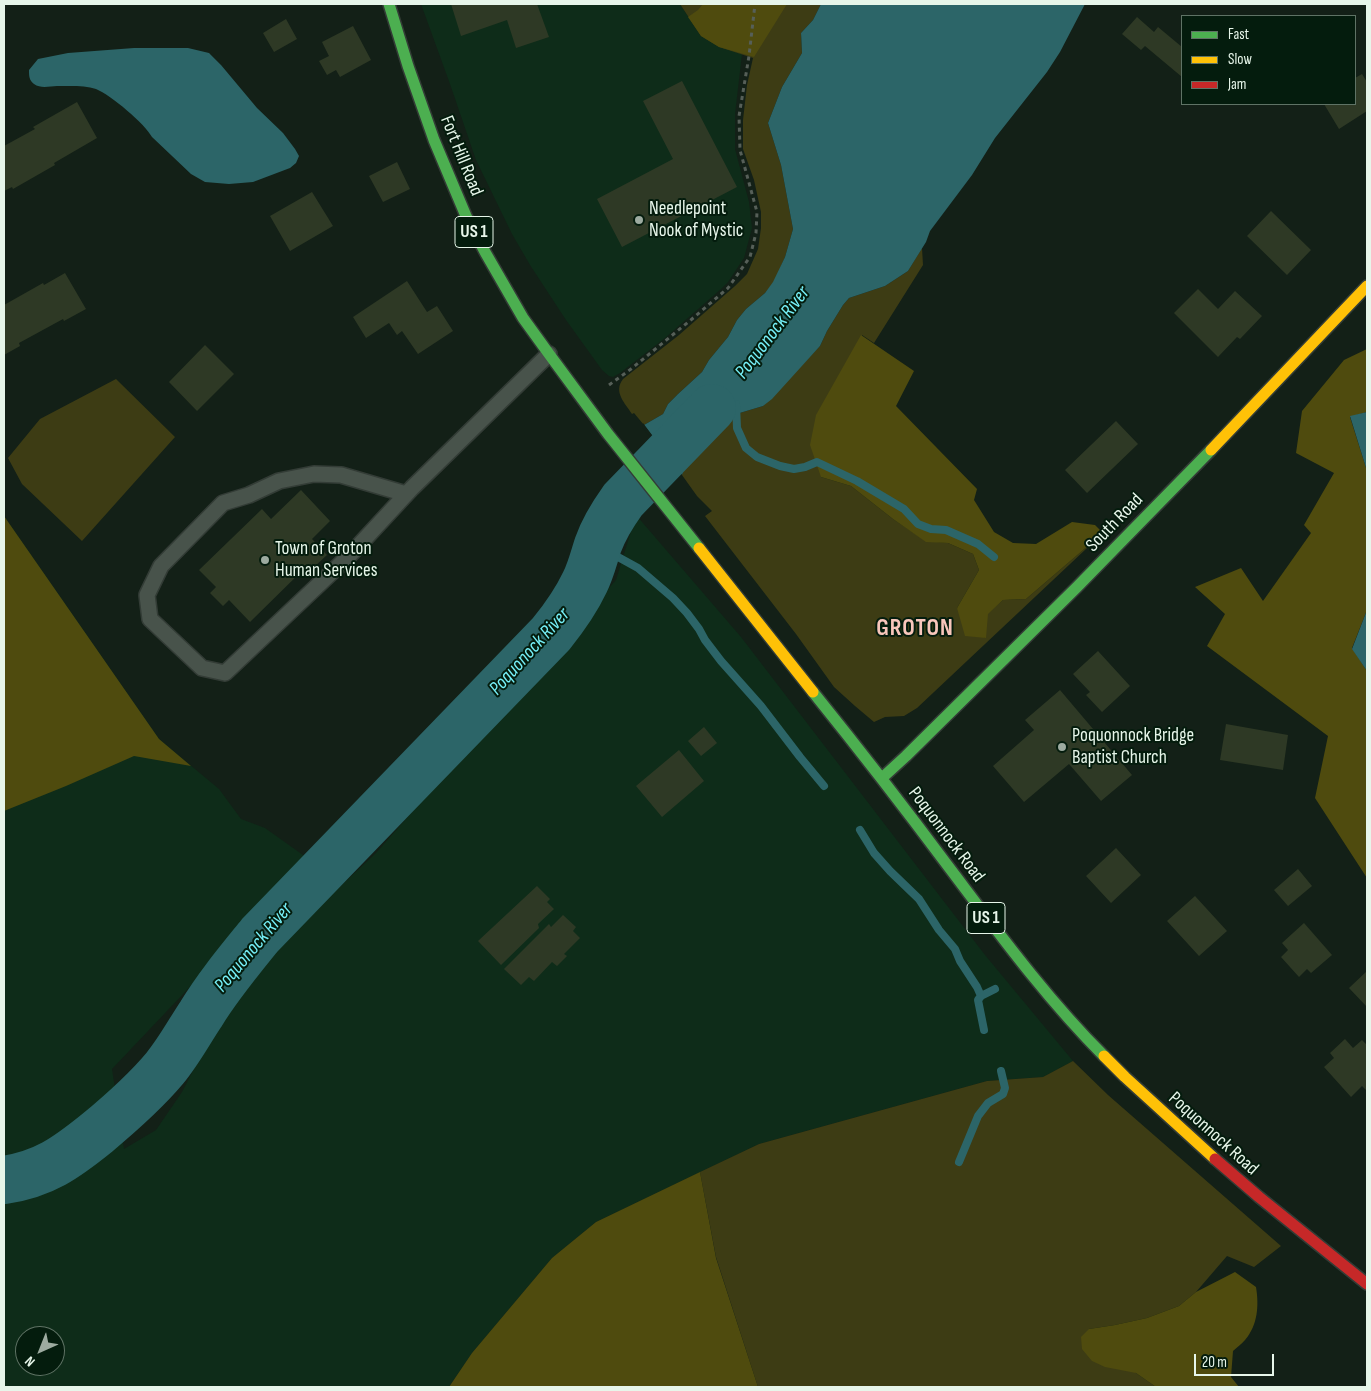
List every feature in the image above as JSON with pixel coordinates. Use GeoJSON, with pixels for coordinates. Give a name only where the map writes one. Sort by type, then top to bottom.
{"type":"FeatureCollection","features":[{"type":"Feature","properties":{"kind":"main road","name":"Fort Hill Road"},"geometry":{"type":"LineString","coordinates":[[389,4],[420,102],[449,177],[466,216],[508,293],[549,354],[660,500]]}},
{"type":"Feature","properties":{"kind":"main road","name":"South Road"},"geometry":{"type":"LineString","coordinates":[[882,778],[1077,587],[1268,391],[1367,286]]}},
{"type":"Feature","properties":{"kind":"main road","name":"Poquonnock Road"},"geometry":{"type":"LineString","coordinates":[[660,500],[882,778],[1020,963],[1062,1012],[1093,1045],[1165,1114],[1258,1198],[1367,1284]]}},
{"type":"Feature","properties":{"kind":"lane"},"geometry":{"type":"LineString","coordinates":[[406,494],[341,475],[314,474],[279,481],[223,504],[162,566],[147,595],[150,619],[202,668],[224,673],[349,556],[406,494],[549,354]]}},
{"type":"Feature","properties":{"kind":"path"},"geometry":{"type":"LineString","coordinates":[[609,385],[728,288],[750,257],[756,232],[757,212],[740,150],[739,116],[755,4]]}},
{"type":"Feature","properties":{"kind":"shaded area"},"geometry":{"type":"Polygon","coordinates":[[[421,4],[680,4],[701,36],[742,54],[735,114],[735,149],[749,202],[752,228],[744,258],[721,289],[665,338],[613,377],[602,370],[566,320],[512,234],[476,160],[421,4]]]}},
{"type":"Feature","properties":{"kind":"shaded area"},"geometry":{"type":"Polygon","coordinates":[[[680,4],[821,4],[813,20],[801,33],[802,53],[782,87],[768,123],[781,165],[793,229],[785,257],[774,282],[737,320],[728,337],[709,360],[702,372],[668,404],[663,414],[644,425],[623,402],[619,388],[620,384],[623,379],[679,335],[747,274],[758,249],[761,228],[761,212],[754,180],[743,149],[743,120],[747,85],[753,58],[719,47],[701,36],[680,4]]]}},
{"type":"Feature","properties":{"kind":"shaded area"},"geometry":{"type":"Polygon","coordinates":[[[703,4],[787,4],[754,57],[719,47],[701,36],[688,17],[703,4]]]}},
{"type":"Feature","properties":{"kind":"shaded area"},"geometry":{"type":"Polygon","coordinates":[[[922,248],[923,265],[874,343],[862,335],[821,477],[851,486],[893,519],[926,541],[948,543],[973,554],[979,570],[957,608],[985,638],[987,614],[1003,600],[1026,599],[1103,533],[917,708],[904,716],[885,717],[874,722],[834,687],[796,634],[705,516],[712,511],[697,496],[682,475],[690,449],[706,431],[733,415],[763,406],[820,346],[827,331],[849,298],[885,286],[908,271],[922,248]]]}},
{"type":"Feature","properties":{"kind":"shaded area"},"geometry":{"type":"Polygon","coordinates":[[[861,335],[914,371],[896,406],[977,489],[974,500],[994,532],[1013,543],[1036,544],[1072,522],[1095,525],[1103,533],[1026,599],[1003,600],[988,614],[986,638],[965,636],[957,608],[979,570],[973,554],[948,543],[926,542],[851,486],[821,477],[810,445],[816,415],[861,335]]]}},
{"type":"Feature","properties":{"kind":"shaded area"},"geometry":{"type":"Polygon","coordinates":[[[1367,349],[1367,412],[1350,417],[1367,471],[1367,610],[1352,648],[1367,671],[1367,878],[1315,798],[1328,736],[1207,646],[1225,614],[1195,587],[1241,568],[1263,601],[1311,533],[1304,525],[1334,473],[1296,453],[1302,411],[1344,360],[1367,349]]]}},
{"type":"Feature","properties":{"kind":"shaded area"},"geometry":{"type":"Polygon","coordinates":[[[116,379],[175,437],[82,541],[22,484],[8,458],[40,419],[116,379]]]}},
{"type":"Feature","properties":{"kind":"shaded area"},"geometry":{"type":"Polygon","coordinates":[[[636,515],[741,637],[985,955],[1073,1061],[1043,1077],[987,1081],[759,1144],[596,1222],[552,1258],[472,1353],[449,1387],[4,1387],[4,516],[159,739],[219,789],[241,819],[265,828],[310,860],[112,1069],[124,1149],[156,1130],[182,1092],[230,999],[315,910],[376,853],[616,580],[636,515]]]}},
{"type":"Feature","properties":{"kind":"shaded area"},"geometry":{"type":"Polygon","coordinates":[[[4,516],[159,739],[191,766],[134,756],[4,811],[4,516]]]}},
{"type":"Feature","properties":{"kind":"shaded area"},"geometry":{"type":"Polygon","coordinates":[[[1073,1061],[1108,1095],[1281,1246],[1254,1267],[1227,1256],[1196,1292],[1179,1306],[1147,1318],[1089,1329],[1136,1373],[1156,1387],[758,1387],[716,1257],[700,1172],[759,1144],[987,1081],[1043,1077],[1073,1061]]]}},
{"type":"Feature","properties":{"kind":"shaded area"},"geometry":{"type":"Polygon","coordinates":[[[700,1172],[716,1258],[758,1387],[449,1387],[472,1353],[552,1258],[596,1222],[700,1172]]]}},
{"type":"Feature","properties":{"kind":"shaded area"},"geometry":{"type":"Polygon","coordinates":[[[1235,1272],[1256,1287],[1257,1301],[1253,1328],[1244,1341],[1233,1351],[1231,1377],[1239,1387],[1156,1387],[1136,1373],[1105,1367],[1092,1361],[1082,1349],[1081,1337],[1089,1329],[1147,1318],[1179,1306],[1196,1292],[1235,1272]]]}},
{"type":"Feature","properties":{"kind":"water"},"geometry":{"type":"Polygon","coordinates":[[[821,4],[1085,4],[1060,52],[1047,72],[995,138],[972,175],[930,231],[926,242],[908,271],[885,286],[849,298],[827,331],[820,346],[772,399],[763,406],[733,415],[706,431],[690,449],[682,475],[644,425],[663,414],[668,404],[702,372],[709,360],[728,337],[737,320],[746,309],[765,293],[773,282],[785,257],[793,229],[781,165],[768,123],[782,87],[802,53],[801,33],[813,20],[821,4]]]}},
{"type":"Feature","properties":{"kind":"water"},"geometry":{"type":"Polygon","coordinates":[[[134,48],[188,48],[209,53],[257,108],[283,133],[299,156],[296,163],[290,168],[253,182],[229,184],[205,182],[191,174],[135,118],[102,92],[82,86],[40,86],[34,84],[30,78],[29,70],[38,59],[68,53],[134,48]]]}},
{"type":"Feature","properties":{"kind":"water"},"geometry":{"type":"Polygon","coordinates":[[[1367,412],[1367,471],[1350,416],[1367,412]]]}},
{"type":"Feature","properties":{"kind":"water"},"geometry":{"type":"Polygon","coordinates":[[[1367,610],[1367,671],[1352,649],[1367,610]]]}},
{"type":"Feature","properties":{"kind":"pier"},"geometry":{"type":"Polygon","coordinates":[[[643,423],[682,475],[681,477],[642,427],[643,423]]]}},
{"type":"Feature","properties":{"kind":"building"},"geometry":{"type":"Polygon","coordinates":[[[451,4],[537,4],[549,37],[516,48],[507,20],[461,36],[451,4]]]}},
{"type":"Feature","properties":{"kind":"building"},"geometry":{"type":"Polygon","coordinates":[[[1137,17],[1154,32],[1158,27],[1181,46],[1181,76],[1145,46],[1141,50],[1122,34],[1137,17]]]}},
{"type":"Feature","properties":{"kind":"building"},"geometry":{"type":"Polygon","coordinates":[[[286,19],[297,39],[274,52],[263,33],[286,19]]]}},
{"type":"Feature","properties":{"kind":"building"},"geometry":{"type":"Polygon","coordinates":[[[353,26],[371,60],[340,77],[336,70],[327,75],[319,61],[329,56],[322,42],[353,26]]]}},
{"type":"Feature","properties":{"kind":"building"},"geometry":{"type":"Polygon","coordinates":[[[1362,74],[1367,82],[1367,111],[1339,129],[1325,105],[1356,105],[1356,77],[1362,74]]]}},
{"type":"Feature","properties":{"kind":"building"},"geometry":{"type":"Polygon","coordinates":[[[682,81],[737,187],[622,247],[597,199],[673,159],[643,101],[682,81]]]}},
{"type":"Feature","properties":{"kind":"building"},"geometry":{"type":"Polygon","coordinates":[[[77,102],[97,138],[13,189],[12,187],[4,191],[4,146],[77,102]]]}},
{"type":"Feature","properties":{"kind":"building"},"geometry":{"type":"Polygon","coordinates":[[[397,162],[410,189],[383,202],[369,176],[397,162]]]}},
{"type":"Feature","properties":{"kind":"building"},"geometry":{"type":"Polygon","coordinates":[[[312,192],[333,226],[290,251],[270,216],[312,192]]]}},
{"type":"Feature","properties":{"kind":"building"},"geometry":{"type":"Polygon","coordinates":[[[1271,211],[1311,250],[1287,275],[1247,236],[1271,211]]]}},
{"type":"Feature","properties":{"kind":"building"},"geometry":{"type":"Polygon","coordinates":[[[65,273],[86,309],[19,343],[20,346],[4,355],[4,305],[65,273]]]}},
{"type":"Feature","properties":{"kind":"building"},"geometry":{"type":"Polygon","coordinates":[[[407,281],[427,312],[437,306],[453,331],[418,354],[402,331],[397,335],[389,323],[366,338],[353,317],[407,281]]]}},
{"type":"Feature","properties":{"kind":"building"},"geometry":{"type":"Polygon","coordinates":[[[1198,289],[1218,309],[1235,291],[1262,316],[1240,339],[1237,337],[1218,357],[1174,313],[1198,289]]]}},
{"type":"Feature","properties":{"kind":"building"},"geometry":{"type":"Polygon","coordinates":[[[205,345],[234,374],[197,411],[169,382],[205,345]]]}},
{"type":"Feature","properties":{"kind":"building"},"geometry":{"type":"Polygon","coordinates":[[[1116,421],[1138,444],[1087,493],[1065,470],[1116,421]]]}},
{"type":"Feature","properties":{"kind":"building","name":"Town of Groton Human Services"},"geometry":{"type":"Polygon","coordinates":[[[301,490],[330,521],[312,539],[327,555],[312,569],[308,565],[250,622],[229,600],[223,606],[210,593],[216,587],[199,570],[262,509],[271,519],[301,490]]]}},
{"type":"Feature","properties":{"kind":"building"},"geometry":{"type":"Polygon","coordinates":[[[1098,651],[1130,686],[1102,712],[1086,695],[1090,692],[1073,674],[1098,651]]]}},
{"type":"Feature","properties":{"kind":"building","name":"Poquonnock Bridge Baptist Church"},"geometry":{"type":"Polygon","coordinates":[[[1060,690],[1132,775],[1101,801],[1069,764],[1024,802],[993,766],[1034,730],[1025,720],[1060,690]]]}},
{"type":"Feature","properties":{"kind":"building"},"geometry":{"type":"Polygon","coordinates":[[[1226,724],[1288,735],[1283,770],[1220,760],[1226,724]]]}},
{"type":"Feature","properties":{"kind":"building"},"geometry":{"type":"Polygon","coordinates":[[[704,727],[717,743],[701,756],[688,741],[704,727]]]}},
{"type":"Feature","properties":{"kind":"building"},"geometry":{"type":"Polygon","coordinates":[[[679,750],[704,781],[662,817],[636,786],[679,750]]]}},
{"type":"Feature","properties":{"kind":"building"},"geometry":{"type":"Polygon","coordinates":[[[1116,848],[1141,875],[1111,903],[1086,876],[1116,848]]]}},
{"type":"Feature","properties":{"kind":"building"},"geometry":{"type":"Polygon","coordinates":[[[1298,869],[1312,886],[1288,906],[1274,890],[1298,869]]]}},
{"type":"Feature","properties":{"kind":"building"},"geometry":{"type":"Polygon","coordinates":[[[537,886],[550,899],[547,902],[554,909],[538,924],[539,928],[501,965],[478,941],[537,886]]]}},
{"type":"Feature","properties":{"kind":"building"},"geometry":{"type":"Polygon","coordinates":[[[1195,896],[1227,931],[1199,956],[1167,921],[1195,896]]]}},
{"type":"Feature","properties":{"kind":"building"},"geometry":{"type":"Polygon","coordinates":[[[563,915],[576,927],[573,931],[580,938],[564,954],[567,956],[557,966],[552,962],[534,981],[529,977],[521,985],[504,969],[549,924],[551,927],[563,915]]]}},
{"type":"Feature","properties":{"kind":"building"},"geometry":{"type":"Polygon","coordinates":[[[1304,923],[1332,955],[1311,973],[1307,969],[1299,977],[1281,957],[1288,950],[1282,943],[1304,923]]]}},
{"type":"Feature","properties":{"kind":"building"},"geometry":{"type":"Polygon","coordinates":[[[1367,971],[1367,1007],[1349,988],[1367,971]]]}},
{"type":"Feature","properties":{"kind":"building"},"geometry":{"type":"Polygon","coordinates":[[[1345,1039],[1353,1048],[1362,1040],[1367,1045],[1367,1091],[1362,1086],[1351,1097],[1324,1067],[1334,1058],[1330,1053],[1345,1039]]]}},
{"type":"Feature","properties":{"kind":"waterway"},"geometry":{"type":"LineString","coordinates":[[736,404],[737,428],[746,448],[757,457],[794,469],[817,462],[857,481],[904,509],[918,524],[931,529],[946,530],[978,544],[994,557]]}},
{"type":"Feature","properties":{"kind":"waterway","name":"Poquonock River"},"geometry":{"type":"LineString","coordinates":[[4,1180],[31,1174],[54,1164],[86,1142],[115,1118],[157,1077],[175,1055],[222,984],[260,935],[551,634],[570,609],[581,589],[589,573],[603,533],[623,500],[712,408]]}},
{"type":"Feature","properties":{"kind":"waterway"},"geometry":{"type":"LineString","coordinates":[[598,546],[638,568],[673,598],[687,613],[721,661],[761,706],[824,786]]}},
{"type":"Feature","properties":{"kind":"waterway"},"geometry":{"type":"LineString","coordinates":[[860,830],[874,853],[919,899],[939,930],[955,949],[981,996]]}},
{"type":"Feature","properties":{"kind":"waterway"},"geometry":{"type":"LineString","coordinates":[[984,1030],[978,1000],[981,996],[995,989]]}},
{"type":"Feature","properties":{"kind":"waterway"},"geometry":{"type":"LineString","coordinates":[[959,1162],[978,1116],[988,1103],[1003,1094],[1005,1088],[1001,1071]]}},
{"type":"Feature","properties":{"kind":"traffic: fast"},"geometry":{"type":"LineString","coordinates":[[389,4],[434,140],[466,216],[485,252],[523,318],[549,354],[608,434],[699,548]]}},
{"type":"Feature","properties":{"kind":"traffic: fast"},"geometry":{"type":"LineString","coordinates":[[882,778],[1077,587],[1211,450]]}},
{"type":"Feature","properties":{"kind":"traffic: fast"},"geometry":{"type":"LineString","coordinates":[[813,692],[1023,964],[1062,1011],[1104,1056]]}},
{"type":"Feature","properties":{"kind":"traffic: slow"},"geometry":{"type":"LineString","coordinates":[[1211,450],[1367,286]]}},
{"type":"Feature","properties":{"kind":"traffic: slow"},"geometry":{"type":"LineString","coordinates":[[699,548],[813,692]]}},
{"type":"Feature","properties":{"kind":"traffic: slow"},"geometry":{"type":"LineString","coordinates":[[1104,1056],[1215,1159]]}},
{"type":"Feature","properties":{"kind":"traffic: jam"},"geometry":{"type":"LineString","coordinates":[[1215,1159],[1367,1284]]}},
{"type":"Feature","properties":{"kind":"place","name":"Needlepoint Nook of Mystic"},"geometry":{"type":"Point","coordinates":[639,220]}},
{"type":"Feature","properties":{"kind":"place","name":"Town of Groton Human Services"},"geometry":{"type":"Point","coordinates":[265,560]}},
{"type":"Feature","properties":{"kind":"place","name":"Poquonnock Bridge Baptist Church"},"geometry":{"type":"Point","coordinates":[1062,747]}},
{"type":"Feature","properties":{"kind":"district","name":"GROTON"},"geometry":{"type":"Point","coordinates":[915,629]}}]}
